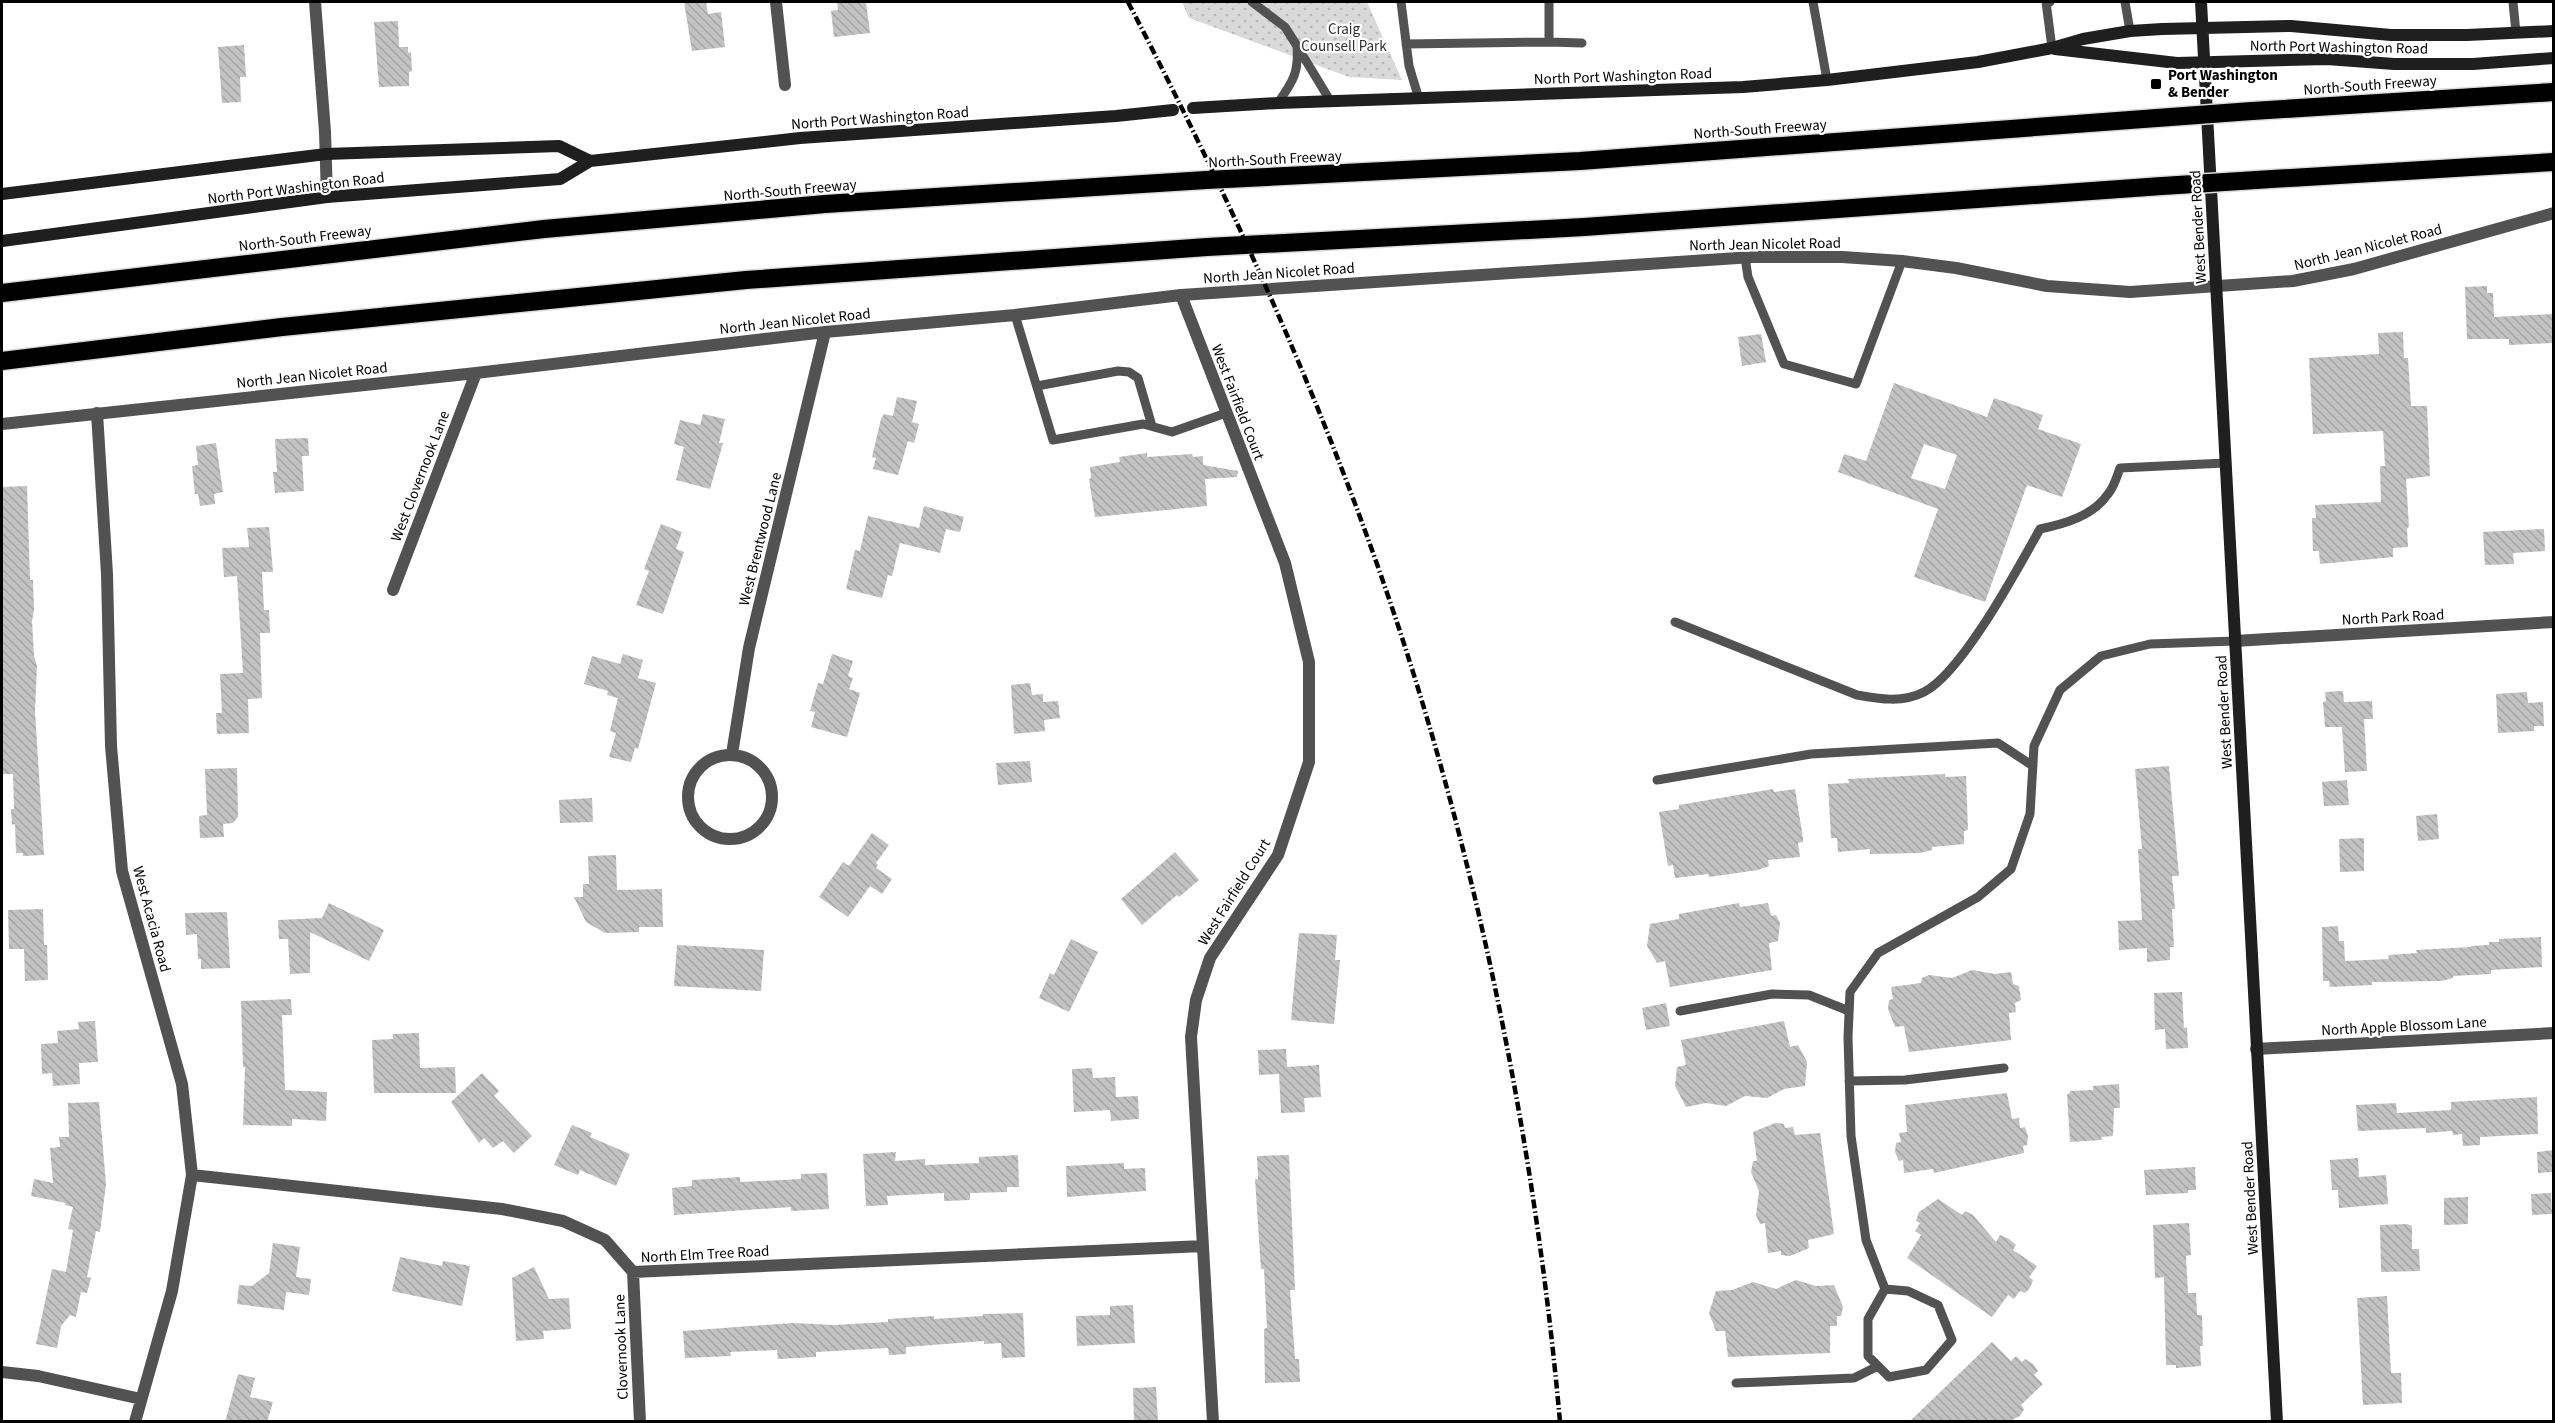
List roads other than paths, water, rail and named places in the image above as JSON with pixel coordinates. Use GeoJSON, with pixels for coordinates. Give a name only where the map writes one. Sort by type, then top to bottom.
{"type":"FeatureCollection","features":[{"type":"Feature","properties":{"kind":"highway","name":"North-South Freeway"},"geometry":{"type":"LineString","coordinates":[[2,293],[544,229],[825,204],[1206,180],[1580,161],[2252,111],[2553,92]]}},
{"type":"Feature","properties":{"kind":"highway"},"geometry":{"type":"LineString","coordinates":[[2,361],[282,327],[746,280],[1207,247],[1596,226],[2162,186],[2553,162]]}},
{"type":"Feature","properties":{"kind":"main road","name":"West Bender Road"},"geometry":{"type":"LineString","coordinates":[[2201,2],[2277,1422]]}},
{"type":"Feature","properties":{"kind":"main road","name":"North Port Washington Road"},"geometry":{"type":"LineString","coordinates":[[1193,108],[1743,87],[1827,80],[1978,62],[2052,48],[2083,39],[2162,28],[2203,30],[2291,26],[2391,35],[2553,31]]}},
{"type":"Feature","properties":{"kind":"main road","name":"North Port Washington Road"},"geometry":{"type":"LineString","coordinates":[[2052,48],[2177,63],[2326,59],[2394,64],[2473,64],[2553,58]]}},
{"type":"Feature","properties":{"kind":"main road","name":"North Port Washington Road"},"geometry":{"type":"LineString","coordinates":[[2,241],[327,197],[560,179],[590,161],[800,138],[1173,110]]}},
{"type":"Feature","properties":{"kind":"main road","name":"North Port Washington Road"},"geometry":{"type":"LineString","coordinates":[[2,194],[326,154],[559,146],[590,161]]}},
{"type":"Feature","properties":{"kind":"street"},"geometry":{"type":"LineString","coordinates":[[315,2],[327,197]]}},
{"type":"Feature","properties":{"kind":"street"},"geometry":{"type":"LineString","coordinates":[[776,2],[785,85]]}},
{"type":"Feature","properties":{"kind":"street","name":"North Jean Nicolet Road"},"geometry":{"type":"LineString","coordinates":[[2,424],[476,374],[825,332],[1015,315],[1181,294],[1745,257],[1842,257],[1902,261],[1956,268],[2047,286],[2130,292],[2293,281],[2354,268],[2553,213]]}},
{"type":"Feature","properties":{"kind":"street","name":"West Fairfield Court"},"geometry":{"type":"LineString","coordinates":[[1181,294],[1285,564],[1309,662],[1310,762],[1278,855],[1210,958],[1196,1000],[1191,1038],[1213,1422]]}},
{"type":"Feature","properties":{"kind":"street","name":"West Brentwood Lane"},"geometry":{"type":"LineString","coordinates":[[732,754],[749,648],[825,332]]}},
{"type":"Feature","properties":{"kind":"street","name":"West Clovernook Lane"},"geometry":{"type":"LineString","coordinates":[[393,590],[476,374]]}},
{"type":"Feature","properties":{"kind":"street","name":"West Acacia Road"},"geometry":{"type":"LineString","coordinates":[[97,413],[106,574],[111,746],[123,871],[182,1084],[192,1175],[172,1291],[135,1422]]}},
{"type":"Feature","properties":{"kind":"street","name":"North Park Road"},"geometry":{"type":"LineString","coordinates":[[2235,641],[2553,622]]}},
{"type":"Feature","properties":{"kind":"street"},"geometry":{"type":"LineString","coordinates":[[732,754],[746,758],[759,766],[767,777],[771,791],[771,806],[765,819],[755,830],[743,837],[728,839],[703,830],[694,820],[687,795],[690,782],[702,765],[719,756],[732,754]]}},
{"type":"Feature","properties":{"kind":"street","name":"North Apple Blossom Lane"},"geometry":{"type":"LineString","coordinates":[[2256,1050],[2553,1033]]}},
{"type":"Feature","properties":{"kind":"street","name":"North Elm Tree Road"},"geometry":{"type":"LineString","coordinates":[[192,1175],[502,1209],[563,1221],[605,1240],[633,1272],[1203,1246]]}},
{"type":"Feature","properties":{"kind":"street","name":"Clovernook Lane"},"geometry":{"type":"LineString","coordinates":[[633,1272],[640,1422]]}},
{"type":"Feature","properties":{"kind":"street"},"geometry":{"type":"LineString","coordinates":[[2,1372],[38,1376],[141,1399]]}},
{"type":"Feature","properties":{"kind":"lane"},"geometry":{"type":"LineString","coordinates":[[1252,2],[1285,27],[1331,102]]}},
{"type":"Feature","properties":{"kind":"lane"},"geometry":{"type":"LineString","coordinates":[[1401,2],[1409,66],[1419,99]]}},
{"type":"Feature","properties":{"kind":"lane"},"geometry":{"type":"LineString","coordinates":[[1549,2],[1549,42]]}},
{"type":"Feature","properties":{"kind":"lane"},"geometry":{"type":"LineString","coordinates":[[1813,2],[1827,80]]}},
{"type":"Feature","properties":{"kind":"lane"},"geometry":{"type":"LineString","coordinates":[[2050,2],[2046,2],[2052,48]]}},
{"type":"Feature","properties":{"kind":"lane"},"geometry":{"type":"LineString","coordinates":[[2125,2],[2130,31]]}},
{"type":"Feature","properties":{"kind":"lane"},"geometry":{"type":"LineString","coordinates":[[2513,2],[2516,33]]}},
{"type":"Feature","properties":{"kind":"lane"},"geometry":{"type":"LineString","coordinates":[[1407,44],[1582,43]]}},
{"type":"Feature","properties":{"kind":"lane"},"geometry":{"type":"LineString","coordinates":[[1278,103],[1295,77],[1298,64],[1297,46]]}},
{"type":"Feature","properties":{"kind":"lane"},"geometry":{"type":"LineString","coordinates":[[1745,257],[1748,278],[1784,364],[1856,384],[1902,261]]}},
{"type":"Feature","properties":{"kind":"lane"},"geometry":{"type":"LineString","coordinates":[[1015,315],[1053,440],[1143,424],[1172,432],[1226,414]]}},
{"type":"Feature","properties":{"kind":"lane"},"geometry":{"type":"LineString","coordinates":[[1037,386],[1118,371],[1129,372],[1138,378],[1152,426]]}},
{"type":"Feature","properties":{"kind":"lane"},"geometry":{"type":"LineString","coordinates":[[1675,622],[1857,695],[1880,699],[1902,699],[1924,692],[1947,675],[2009,584],[2040,529],[2066,524],[2089,512],[2108,495],[2120,468],[2225,462]]}},
{"type":"Feature","properties":{"kind":"lane"},"geometry":{"type":"LineString","coordinates":[[1885,1289],[1866,1240],[1851,1136],[1850,992],[1878,953],[1978,897],[2012,868],[2030,814],[2034,746],[2060,690],[2101,656],[2150,644],[2235,641]]}},
{"type":"Feature","properties":{"kind":"lane"},"geometry":{"type":"LineString","coordinates":[[1657,780],[1811,754],[1998,743],[2033,766]]}},
{"type":"Feature","properties":{"kind":"lane"},"geometry":{"type":"LineString","coordinates":[[1680,1011],[1772,994],[1809,995],[1849,1011]]}},
{"type":"Feature","properties":{"kind":"lane"},"geometry":{"type":"LineString","coordinates":[[1849,1081],[1905,1080],[2004,1068]]}},
{"type":"Feature","properties":{"kind":"lane"},"geometry":{"type":"LineString","coordinates":[[1885,1289],[1908,1291],[1938,1305],[1952,1340],[1926,1370],[1888,1377],[1868,1356],[1868,1319],[1885,1289]]}},
{"type":"Feature","properties":{"kind":"lane"},"geometry":{"type":"LineString","coordinates":[[1736,1383],[1854,1377],[1878,1366]]}},
{"type":"Feature","properties":{"kind":"railway"},"geometry":{"type":"LineString","coordinates":[[1128,2],[1207,160],[1315,401],[1378,566],[1406,650],[1460,838],[1504,1032],[1537,1227],[1560,1422]]}},
{"type":"Feature","properties":{"kind":"place","name":"Port Washington & Bender"},"geometry":{"type":"Point","coordinates":[2156,84]}},
{"type":"Feature","properties":{"kind":"park label","name":"Craig Counsell Park"},"geometry":{"type":"Point","coordinates":[1344,38]}}]}
